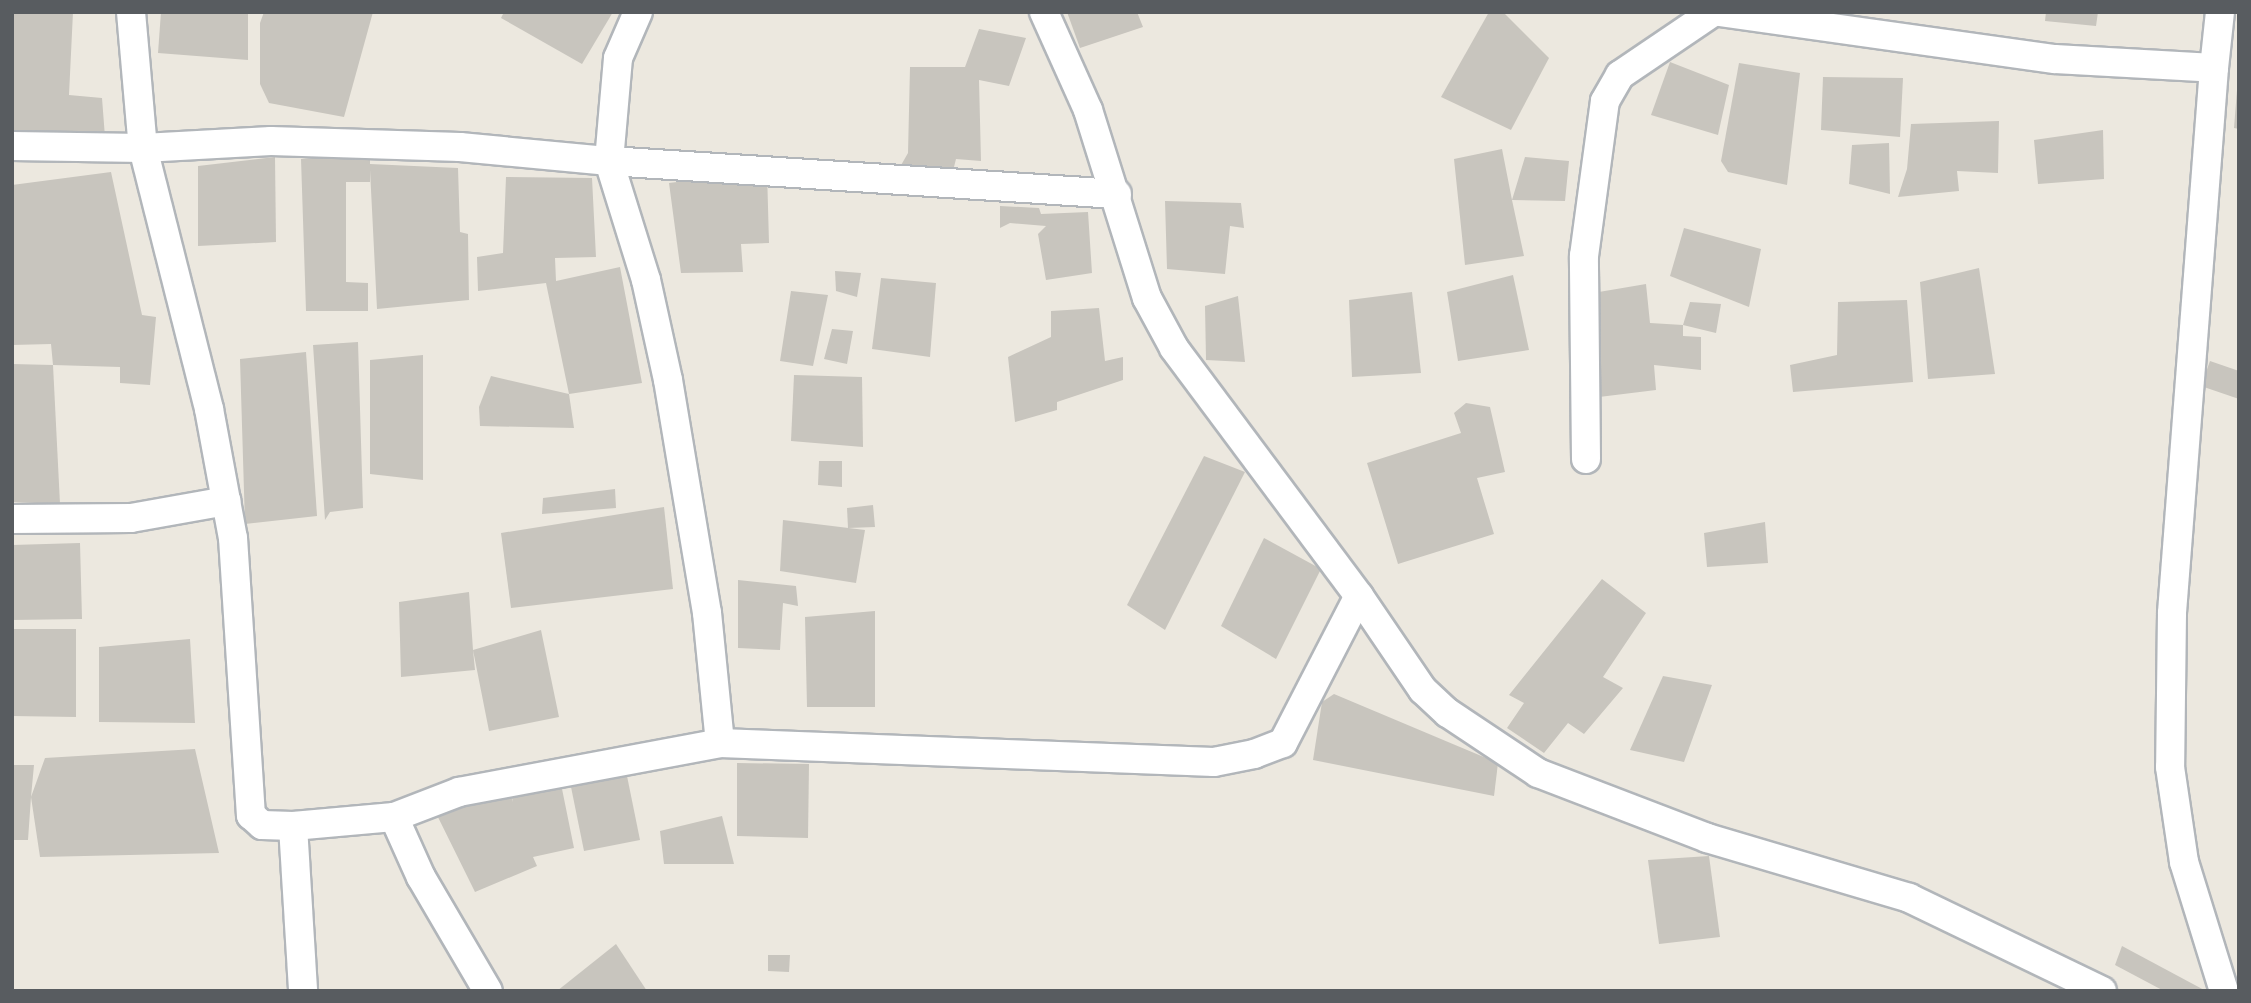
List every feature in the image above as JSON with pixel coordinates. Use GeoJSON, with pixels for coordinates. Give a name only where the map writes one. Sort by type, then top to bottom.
{"type":"FeatureCollection","features":[{"type":"Feature","properties":{"kind":"street"},"geometry":{"type":"LineString","coordinates":[[131,12],[143,148],[209,409],[233,538],[251,815],[262,825],[293,826],[394,817],[459,792],[720,743],[1214,762],[1254,754],[1283,743],[1359,596]]}},
{"type":"Feature","properties":{"kind":"street"},"geometry":{"type":"LineString","coordinates":[[638,12],[618,58],[609,161],[646,280],[667,380],[707,613],[720,743]]}},
{"type":"Feature","properties":{"kind":"street"},"geometry":{"type":"LineString","coordinates":[[1044,12],[1088,110],[1117,194],[1147,298],[1174,348],[1359,596],[1423,690],[1448,713],[1538,773],[1707,838],[1909,898],[2102,991]]}},
{"type":"Feature","properties":{"kind":"street"},"geometry":{"type":"LineString","coordinates":[[1586,459],[1584,256],[1605,101],[1620,75],[1713,12]]}},
{"type":"Feature","properties":{"kind":"street"},"geometry":{"type":"LineString","coordinates":[[1719,12],[2055,59],[2214,68]]}},
{"type":"Feature","properties":{"kind":"street"},"geometry":{"type":"LineString","coordinates":[[2220,12],[2172,613],[2170,767],[2184,862],[2224,991]]}},
{"type":"Feature","properties":{"kind":"street"},"geometry":{"type":"LineString","coordinates":[[12,146],[143,148],[284,141],[460,147],[609,161],[1117,194]]}},
{"type":"Feature","properties":{"kind":"street"},"geometry":{"type":"LineString","coordinates":[[12,519],[131,518],[226,501]]}},
{"type":"Feature","properties":{"kind":"street"},"geometry":{"type":"LineString","coordinates":[[394,817],[421,877],[488,991]]}},
{"type":"Feature","properties":{"kind":"street"},"geometry":{"type":"LineString","coordinates":[[293,826],[303,991]]}},
{"type":"Feature","properties":{"kind":"building"},"geometry":{"type":"Polygon","coordinates":[[[12,12],[73,12],[69,95],[102,98],[105,137],[12,142],[12,12]]]}},
{"type":"Feature","properties":{"kind":"building"},"geometry":{"type":"Polygon","coordinates":[[[161,12],[248,14],[248,60],[158,53],[161,12]]]}},
{"type":"Feature","properties":{"kind":"building"},"geometry":{"type":"Polygon","coordinates":[[[264,12],[373,12],[344,117],[269,103],[260,84],[260,23],[264,12]]]}},
{"type":"Feature","properties":{"kind":"building"},"geometry":{"type":"Polygon","coordinates":[[[504,12],[613,12],[582,64],[501,18],[504,12]]]}},
{"type":"Feature","properties":{"kind":"building"},"geometry":{"type":"Polygon","coordinates":[[[1067,12],[1137,12],[1143,27],[1080,48],[1067,12]]]}},
{"type":"Feature","properties":{"kind":"building"},"geometry":{"type":"Polygon","coordinates":[[[1489,12],[1503,12],[1549,58],[1511,130],[1441,97],[1489,12]]]}},
{"type":"Feature","properties":{"kind":"building"},"geometry":{"type":"Polygon","coordinates":[[[2046,12],[2098,12],[2096,26],[2045,21],[2046,12]]]}},
{"type":"Feature","properties":{"kind":"building"},"geometry":{"type":"Polygon","coordinates":[[[979,29],[1026,38],[1009,86],[979,80],[981,161],[956,159],[952,175],[896,174],[908,153],[910,67],[965,67],[979,29]]]}},
{"type":"Feature","properties":{"kind":"building"},"geometry":{"type":"Polygon","coordinates":[[[1670,62],[1729,85],[1718,135],[1651,115],[1670,62]]]}},
{"type":"Feature","properties":{"kind":"building"},"geometry":{"type":"Polygon","coordinates":[[[1739,63],[1800,73],[1787,185],[1728,172],[1721,161],[1739,63]]]}},
{"type":"Feature","properties":{"kind":"building"},"geometry":{"type":"Polygon","coordinates":[[[1823,77],[1903,78],[1900,137],[1821,130],[1823,77]]]}},
{"type":"Feature","properties":{"kind":"building"},"geometry":{"type":"Polygon","coordinates":[[[2239,90],[2239,129],[2234,128],[2239,90]]]}},
{"type":"Feature","properties":{"kind":"building"},"geometry":{"type":"Polygon","coordinates":[[[1999,121],[1998,173],[1957,171],[1959,191],[1898,197],[1907,169],[1911,124],[1999,121]]]}},
{"type":"Feature","properties":{"kind":"building"},"geometry":{"type":"Polygon","coordinates":[[[2103,130],[2104,179],[2038,184],[2034,140],[2103,130]]]}},
{"type":"Feature","properties":{"kind":"building"},"geometry":{"type":"Polygon","coordinates":[[[1889,143],[1890,194],[1849,184],[1852,145],[1889,143]]]}},
{"type":"Feature","properties":{"kind":"building"},"geometry":{"type":"Polygon","coordinates":[[[1502,149],[1524,256],[1465,265],[1454,159],[1502,149]]]}},
{"type":"Feature","properties":{"kind":"building"},"geometry":{"type":"Polygon","coordinates":[[[370,153],[370,164],[458,168],[460,232],[468,234],[469,300],[377,309],[370,170],[370,182],[346,182],[346,282],[368,283],[368,311],[306,311],[301,159],[370,153]]]}},
{"type":"Feature","properties":{"kind":"building"},"geometry":{"type":"Polygon","coordinates":[[[275,157],[276,242],[198,246],[198,166],[275,157]]]}},
{"type":"Feature","properties":{"kind":"building"},"geometry":{"type":"Polygon","coordinates":[[[1525,157],[1569,161],[1565,201],[1512,200],[1525,157]]]}},
{"type":"Feature","properties":{"kind":"building"},"geometry":{"type":"Polygon","coordinates":[[[767,171],[769,243],[741,244],[743,272],[681,273],[669,183],[767,171]]]}},
{"type":"Feature","properties":{"kind":"building"},"geometry":{"type":"Polygon","coordinates":[[[111,172],[142,315],[156,317],[150,385],[120,383],[120,367],[53,365],[51,344],[12,345],[12,185],[111,172]]]}},
{"type":"Feature","properties":{"kind":"building"},"geometry":{"type":"Polygon","coordinates":[[[506,177],[592,178],[596,257],[555,258],[556,281],[620,267],[642,383],[569,394],[546,283],[478,291],[477,257],[503,253],[506,177]]]}},
{"type":"Feature","properties":{"kind":"building"},"geometry":{"type":"Polygon","coordinates":[[[1165,201],[1241,203],[1244,228],[1230,226],[1225,274],[1167,269],[1165,201]]]}},
{"type":"Feature","properties":{"kind":"building"},"geometry":{"type":"Polygon","coordinates":[[[1000,206],[1039,208],[1041,214],[1088,212],[1092,273],[1046,280],[1038,234],[1046,226],[1010,223],[1000,228],[1000,206]]]}},
{"type":"Feature","properties":{"kind":"building"},"geometry":{"type":"Polygon","coordinates":[[[1684,228],[1761,249],[1749,307],[1670,276],[1684,228]]]}},
{"type":"Feature","properties":{"kind":"building"},"geometry":{"type":"Polygon","coordinates":[[[1979,268],[1995,374],[1928,379],[1920,282],[1979,268]]]}},
{"type":"Feature","properties":{"kind":"building"},"geometry":{"type":"Polygon","coordinates":[[[835,271],[861,273],[857,297],[836,291],[835,271]]]}},
{"type":"Feature","properties":{"kind":"building"},"geometry":{"type":"Polygon","coordinates":[[[1513,275],[1529,350],[1458,361],[1447,292],[1513,275]]]}},
{"type":"Feature","properties":{"kind":"building"},"geometry":{"type":"Polygon","coordinates":[[[881,278],[936,283],[930,357],[872,349],[881,278]]]}},
{"type":"Feature","properties":{"kind":"building"},"geometry":{"type":"Polygon","coordinates":[[[1646,284],[1650,323],[1683,325],[1683,336],[1701,337],[1701,370],[1654,365],[1656,390],[1599,397],[1593,293],[1646,284]]]}},
{"type":"Feature","properties":{"kind":"building"},"geometry":{"type":"Polygon","coordinates":[[[791,291],[828,295],[813,366],[780,361],[791,291]]]}},
{"type":"Feature","properties":{"kind":"building"},"geometry":{"type":"Polygon","coordinates":[[[1412,292],[1421,373],[1352,377],[1349,300],[1412,292]]]}},
{"type":"Feature","properties":{"kind":"building"},"geometry":{"type":"Polygon","coordinates":[[[1238,296],[1245,362],[1206,360],[1205,306],[1238,296]]]}},
{"type":"Feature","properties":{"kind":"building"},"geometry":{"type":"Polygon","coordinates":[[[1907,300],[1913,382],[1793,392],[1790,365],[1837,355],[1838,302],[1907,300]]]}},
{"type":"Feature","properties":{"kind":"building"},"geometry":{"type":"Polygon","coordinates":[[[1690,302],[1721,304],[1716,333],[1683,325],[1690,302]]]}},
{"type":"Feature","properties":{"kind":"building"},"geometry":{"type":"Polygon","coordinates":[[[1099,308],[1105,361],[1123,357],[1123,380],[1057,402],[1057,410],[1015,422],[1008,357],[1051,337],[1051,311],[1099,308]]]}},
{"type":"Feature","properties":{"kind":"building"},"geometry":{"type":"Polygon","coordinates":[[[832,329],[853,331],[847,364],[824,359],[832,329]]]}},
{"type":"Feature","properties":{"kind":"building"},"geometry":{"type":"Polygon","coordinates":[[[358,342],[363,508],[330,512],[325,520],[313,345],[358,342]]]}},
{"type":"Feature","properties":{"kind":"building"},"geometry":{"type":"Polygon","coordinates":[[[306,352],[317,516],[245,524],[240,359],[306,352]]]}},
{"type":"Feature","properties":{"kind":"building"},"geometry":{"type":"Polygon","coordinates":[[[423,355],[423,480],[370,474],[370,360],[423,355]]]}},
{"type":"Feature","properties":{"kind":"building"},"geometry":{"type":"Polygon","coordinates":[[[2210,361],[2239,371],[2239,399],[2201,386],[2210,361]]]}},
{"type":"Feature","properties":{"kind":"building"},"geometry":{"type":"Polygon","coordinates":[[[12,364],[53,365],[60,504],[12,502],[12,364]]]}},
{"type":"Feature","properties":{"kind":"building"},"geometry":{"type":"Polygon","coordinates":[[[794,375],[862,377],[863,447],[791,441],[794,375]]]}},
{"type":"Feature","properties":{"kind":"building"},"geometry":{"type":"Polygon","coordinates":[[[491,376],[569,394],[574,428],[480,426],[479,407],[491,376]]]}},
{"type":"Feature","properties":{"kind":"building"},"geometry":{"type":"Polygon","coordinates":[[[1466,403],[1490,407],[1505,472],[1477,478],[1494,534],[1398,564],[1367,463],[1461,433],[1454,413],[1466,403]]]}},
{"type":"Feature","properties":{"kind":"building"},"geometry":{"type":"Polygon","coordinates":[[[1204,456],[1245,472],[1165,630],[1127,605],[1204,456]]]}},
{"type":"Feature","properties":{"kind":"building"},"geometry":{"type":"Polygon","coordinates":[[[819,461],[842,461],[842,487],[818,485],[819,461]]]}},
{"type":"Feature","properties":{"kind":"building"},"geometry":{"type":"Polygon","coordinates":[[[615,489],[616,508],[542,514],[543,498],[615,489]]]}},
{"type":"Feature","properties":{"kind":"building"},"geometry":{"type":"Polygon","coordinates":[[[873,505],[875,527],[848,528],[847,508],[873,505]]]}},
{"type":"Feature","properties":{"kind":"building"},"geometry":{"type":"Polygon","coordinates":[[[664,507],[673,589],[511,608],[501,533],[664,507]]]}},
{"type":"Feature","properties":{"kind":"building"},"geometry":{"type":"Polygon","coordinates":[[[783,520],[865,530],[856,583],[780,571],[783,520]]]}},
{"type":"Feature","properties":{"kind":"building"},"geometry":{"type":"Polygon","coordinates":[[[1765,522],[1768,563],[1707,567],[1704,533],[1765,522]]]}},
{"type":"Feature","properties":{"kind":"building"},"geometry":{"type":"Polygon","coordinates":[[[1264,538],[1321,569],[1276,659],[1221,626],[1264,538]]]}},
{"type":"Feature","properties":{"kind":"building"},"geometry":{"type":"Polygon","coordinates":[[[80,543],[82,619],[12,620],[12,545],[80,543]]]}},
{"type":"Feature","properties":{"kind":"building"},"geometry":{"type":"Polygon","coordinates":[[[1602,579],[1646,613],[1603,677],[1623,688],[1584,734],[1568,723],[1544,753],[1507,728],[1524,703],[1509,695],[1602,579]]]}},
{"type":"Feature","properties":{"kind":"building"},"geometry":{"type":"Polygon","coordinates":[[[738,580],[796,586],[798,606],[783,603],[780,650],[738,648],[738,580]]]}},
{"type":"Feature","properties":{"kind":"building"},"geometry":{"type":"Polygon","coordinates":[[[469,592],[475,670],[401,677],[399,602],[469,592]]]}},
{"type":"Feature","properties":{"kind":"building"},"geometry":{"type":"Polygon","coordinates":[[[875,611],[875,707],[807,707],[805,617],[875,611]]]}},
{"type":"Feature","properties":{"kind":"building"},"geometry":{"type":"Polygon","coordinates":[[[12,629],[76,629],[76,717],[12,716],[12,629]]]}},
{"type":"Feature","properties":{"kind":"building"},"geometry":{"type":"Polygon","coordinates":[[[541,630],[559,717],[489,731],[473,650],[541,630]]]}},
{"type":"Feature","properties":{"kind":"building"},"geometry":{"type":"Polygon","coordinates":[[[190,639],[195,723],[99,722],[99,647],[190,639]]]}},
{"type":"Feature","properties":{"kind":"building"},"geometry":{"type":"Polygon","coordinates":[[[1663,676],[1712,685],[1684,762],[1630,750],[1663,676]]]}},
{"type":"Feature","properties":{"kind":"building"},"geometry":{"type":"Polygon","coordinates":[[[1334,694],[1498,763],[1494,796],[1313,760],[1322,702],[1334,694]]]}},
{"type":"Feature","properties":{"kind":"building"},"geometry":{"type":"Polygon","coordinates":[[[195,749],[219,853],[40,857],[31,797],[45,758],[195,749]]]}},
{"type":"Feature","properties":{"kind":"building"},"geometry":{"type":"Polygon","coordinates":[[[737,763],[809,764],[808,838],[737,836],[737,763]]]}},
{"type":"Feature","properties":{"kind":"building"},"geometry":{"type":"Polygon","coordinates":[[[12,765],[34,765],[28,840],[12,840],[12,765]]]}},
{"type":"Feature","properties":{"kind":"building"},"geometry":{"type":"Polygon","coordinates":[[[627,776],[640,840],[584,851],[571,787],[627,776]]]}},
{"type":"Feature","properties":{"kind":"building"},"geometry":{"type":"Polygon","coordinates":[[[560,779],[574,848],[533,857],[537,866],[475,892],[431,803],[506,784],[513,802],[510,789],[560,779]]]}},
{"type":"Feature","properties":{"kind":"building"},"geometry":{"type":"Polygon","coordinates":[[[722,816],[734,864],[664,864],[660,831],[722,816]]]}},
{"type":"Feature","properties":{"kind":"building"},"geometry":{"type":"Polygon","coordinates":[[[1709,856],[1720,937],[1659,944],[1648,860],[1709,856]]]}},
{"type":"Feature","properties":{"kind":"building"},"geometry":{"type":"Polygon","coordinates":[[[616,944],[647,991],[557,991],[616,944]]]}},
{"type":"Feature","properties":{"kind":"building"},"geometry":{"type":"Polygon","coordinates":[[[2122,946],[2206,991],[2164,991],[2115,965],[2122,946]]]}},
{"type":"Feature","properties":{"kind":"building"},"geometry":{"type":"Polygon","coordinates":[[[768,955],[790,955],[789,972],[768,971],[768,955]]]}}]}
